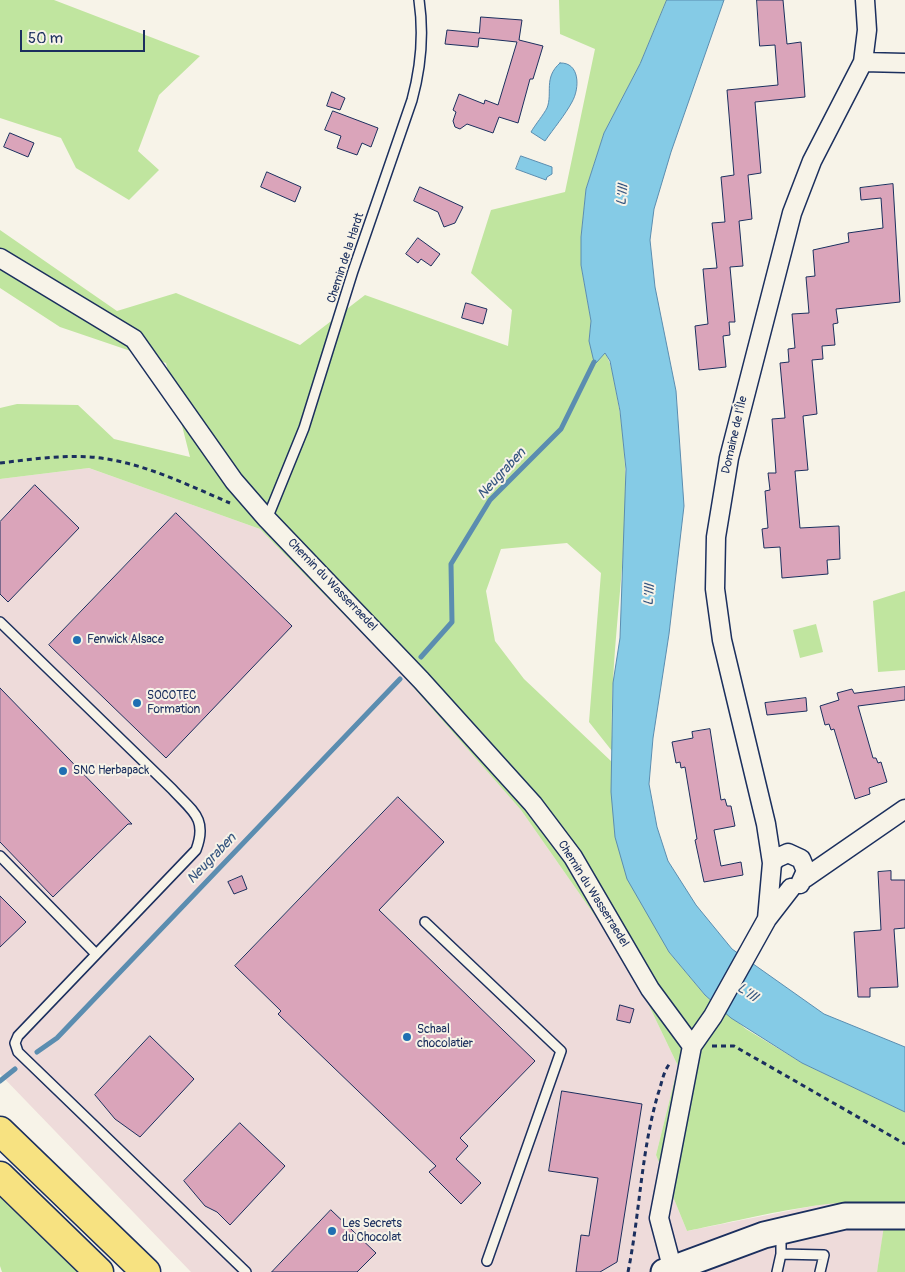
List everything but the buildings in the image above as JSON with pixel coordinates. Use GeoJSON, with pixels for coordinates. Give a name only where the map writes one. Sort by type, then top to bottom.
{"type":"FeatureCollection","features":[{"type":"Feature","properties":{"kind":"highway"},"geometry":{"type":"LineString","coordinates":[[0,1131],[146,1272]]}},
{"type":"Feature","properties":{"kind":"highway"},"geometry":{"type":"LineString","coordinates":[[0,1176],[99,1272]]}},
{"type":"Feature","properties":{"kind":"street","name":"Domaine de l'Île"},"geometry":{"type":"LineString","coordinates":[[767,919],[772,871],[766,824],[722,640],[715,589],[716,537],[728,458],[792,213],[812,161],[863,62],[867,30],[866,0]]}},
{"type":"Feature","properties":{"kind":"street"},"geometry":{"type":"LineString","coordinates":[[863,62],[905,63]]}},
{"type":"Feature","properties":{"kind":"street","name":"Chemin du Wasserraedel"},"geometry":{"type":"LineString","coordinates":[[0,258],[134,339],[234,481],[267,519],[421,680],[533,804],[572,857],[650,989],[692,1046]]}},
{"type":"Feature","properties":{"kind":"street","name":"Domaine de l'Île"},"geometry":{"type":"LineString","coordinates":[[692,1046],[713,1016],[767,919],[798,883],[905,809]]}},
{"type":"Feature","properties":{"kind":"street","name":"Domaine de l'Île"},"geometry":{"type":"LineString","coordinates":[[766,824],[775,840],[795,856],[838,854]]}},
{"type":"Feature","properties":{"kind":"street"},"geometry":{"type":"LineString","coordinates":[[795,856],[806,871],[798,883],[784,888],[772,871],[777,858],[795,856]]}},
{"type":"Feature","properties":{"kind":"street"},"geometry":{"type":"LineString","coordinates":[[692,1046],[659,1218],[668,1270],[781,1242],[845,1216],[905,1216]]}},
{"type":"Feature","properties":{"kind":"lane","name":"Chemin de la Hardt"},"geometry":{"type":"LineString","coordinates":[[267,519],[304,428],[353,271],[412,100],[419,74],[421,23],[419,0]]}},
{"type":"Feature","properties":{"kind":"lane"},"geometry":{"type":"LineString","coordinates":[[0,622],[172,789],[198,818],[201,835],[196,850],[18,1036],[15,1043],[18,1052],[246,1272]]}},
{"type":"Feature","properties":{"kind":"lane"},"geometry":{"type":"LineString","coordinates":[[0,856],[96,954]]}},
{"type":"Feature","properties":{"kind":"lane"},"geometry":{"type":"LineString","coordinates":[[425,922],[560,1051],[487,1261]]}},
{"type":"Feature","properties":{"kind":"lane"},"geometry":{"type":"LineString","coordinates":[[777,1272],[781,1242],[824,1255],[820,1272]]}},
{"type":"Feature","properties":{"kind":"path"},"geometry":{"type":"LineString","coordinates":[[0,463],[61,457],[106,459],[159,473],[231,503]]}},
{"type":"Feature","properties":{"kind":"path"},"geometry":{"type":"LineString","coordinates":[[628,1272],[641,1173],[653,1111],[666,1068],[679,1054],[692,1046],[734,1046],[905,1144]]}},
{"type":"Feature","properties":{"kind":"shaded area"},"geometry":{"type":"Polygon","coordinates":[[[89,468],[260,529],[399,671],[521,810],[630,966],[678,1066],[656,1155],[687,1231],[828,1203],[878,1203],[888,1205],[877,1272],[191,1272],[0,1074],[0,479],[89,468]]]}},
{"type":"Feature","properties":{"kind":"green space"},"geometry":{"type":"Polygon","coordinates":[[[0,0],[54,0],[200,56],[159,95],[138,151],[159,170],[129,200],[76,168],[61,138],[0,118],[0,0]]]}},
{"type":"Feature","properties":{"kind":"green space"},"geometry":{"type":"Polygon","coordinates":[[[559,0],[667,0],[640,64],[604,133],[586,189],[581,237],[581,265],[591,321],[589,341],[596,362],[605,353],[612,369],[622,432],[625,468],[624,539],[612,691],[612,751],[589,722],[601,573],[567,543],[501,549],[486,591],[495,641],[524,679],[612,762],[615,837],[669,952],[705,995],[746,1029],[802,1063],[905,1112],[905,1272],[877,1272],[887,1206],[870,1202],[819,1205],[687,1231],[656,1155],[678,1066],[630,966],[521,810],[399,671],[260,529],[89,468],[0,479],[0,408],[17,404],[78,405],[114,439],[190,457],[166,363],[60,327],[0,288],[0,230],[117,311],[176,293],[300,345],[365,295],[508,346],[512,310],[471,273],[491,210],[565,192],[595,49],[560,34],[559,0]]]}},
{"type":"Feature","properties":{"kind":"green space"},"geometry":{"type":"Polygon","coordinates":[[[905,591],[905,670],[878,672],[873,601],[905,591]]]}},
{"type":"Feature","properties":{"kind":"green space"},"geometry":{"type":"Polygon","coordinates":[[[816,624],[823,652],[800,658],[793,630],[816,624]]]}},
{"type":"Feature","properties":{"kind":"green space"},"geometry":{"type":"Polygon","coordinates":[[[0,1197],[78,1272],[2,1272],[0,1266],[0,1197]]]}},
{"type":"Feature","properties":{"kind":"water","name":"L'Ill"},"geometry":{"type":"Polygon","coordinates":[[[667,0],[724,0],[671,152],[654,209],[650,240],[655,287],[676,391],[684,506],[669,634],[653,738],[649,784],[657,827],[668,861],[696,905],[732,949],[824,1014],[905,1047],[905,1112],[802,1063],[731,1018],[705,995],[669,952],[627,879],[615,837],[611,792],[613,683],[620,638],[626,469],[620,411],[610,361],[605,353],[596,363],[594,362],[589,341],[591,321],[581,265],[581,237],[586,189],[604,133],[640,64],[667,0]]]}},
{"type":"Feature","properties":{"kind":"water"},"geometry":{"type":"Polygon","coordinates":[[[560,63],[567,64],[575,71],[577,83],[575,96],[563,117],[545,141],[531,132],[547,108],[550,80],[560,63]]]}},
{"type":"Feature","properties":{"kind":"water"},"geometry":{"type":"Polygon","coordinates":[[[521,156],[552,167],[552,174],[546,180],[516,169],[521,156]]]}},
{"type":"Feature","properties":{"kind":"waterway","name":"Neugraben"},"geometry":{"type":"LineString","coordinates":[[421,657],[452,622],[451,564],[490,500],[561,429],[594,362]]}},
{"type":"Feature","properties":{"kind":"waterway","name":"Neugraben"},"geometry":{"type":"LineString","coordinates":[[37,1052],[57,1038],[400,679]]}},
{"type":"Feature","properties":{"kind":"waterway"},"geometry":{"type":"LineString","coordinates":[[0,1081],[15,1069]]}},
{"type":"Feature","properties":{"kind":"place","name":"Fenwick Alsace"},"geometry":{"type":"Point","coordinates":[77,640]}},
{"type":"Feature","properties":{"kind":"place","name":"SOCOTEC Formation"},"geometry":{"type":"Point","coordinates":[137,703]}},
{"type":"Feature","properties":{"kind":"place","name":"SNC Herbapack"},"geometry":{"type":"Point","coordinates":[63,771]}},
{"type":"Feature","properties":{"kind":"place","name":"Schaal chocolatier"},"geometry":{"type":"Point","coordinates":[407,1037]}},
{"type":"Feature","properties":{"kind":"place","name":"Les Secrets du Chocolat"},"geometry":{"type":"Point","coordinates":[332,1231]}}]}
